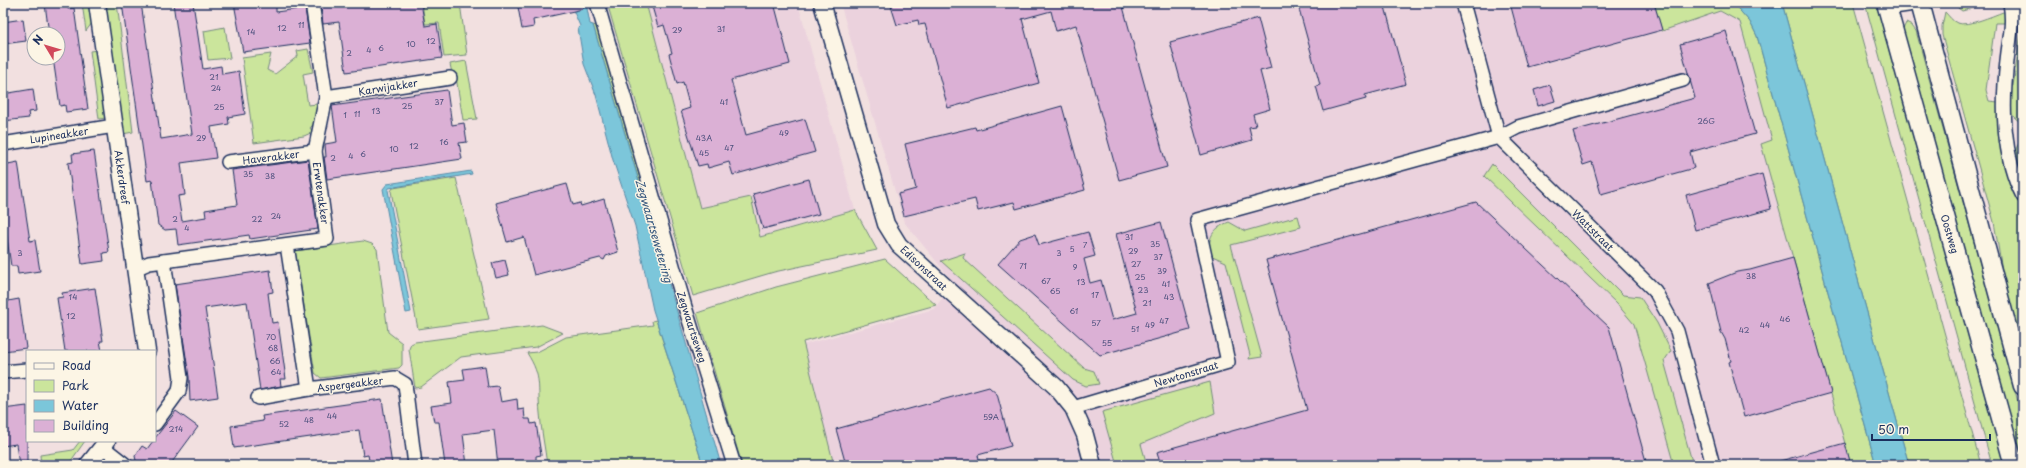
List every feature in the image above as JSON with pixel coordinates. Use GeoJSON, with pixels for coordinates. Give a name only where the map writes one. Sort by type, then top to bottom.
{"type":"FeatureCollection","features":[{"type":"Feature","properties":{"kind":"main road"},"geometry":{"type":"LineString","coordinates":[[1920,3],[2023,386]]}},
{"type":"Feature","properties":{"kind":"main road","name":"Oostweg"},"geometry":{"type":"LineString","coordinates":[[1889,5],[2014,465]]}},
{"type":"Feature","properties":{"kind":"street","name":"Akkerdreef"},"geometry":{"type":"LineString","coordinates":[[97,3],[148,350]]}},
{"type":"Feature","properties":{"kind":"street","name":"Erwtenakker"},"geometry":{"type":"LineString","coordinates":[[135,269],[149,263],[327,239],[315,151],[326,97],[312,3]]}},
{"type":"Feature","properties":{"kind":"street","name":"Zegwaartseweg"},"geometry":{"type":"LineString","coordinates":[[598,3],[685,307],[734,465]]}},
{"type":"Feature","properties":{"kind":"street","name":"Edisonstraat"},"geometry":{"type":"LineString","coordinates":[[822,3],[886,224],[899,245],[1056,387],[1073,408],[1085,435],[1093,465]]}},
{"type":"Feature","properties":{"kind":"street"},"geometry":{"type":"LineString","coordinates":[[1463,3],[1499,137],[1518,127],[1683,80]]}},
{"type":"Feature","properties":{"kind":"street"},"geometry":{"type":"LineString","coordinates":[[1889,5],[1920,3]]}},
{"type":"Feature","properties":{"kind":"street"},"geometry":{"type":"LineString","coordinates":[[2010,3],[2013,23],[2004,97],[2005,119],[2010,161],[2023,196]]}},
{"type":"Feature","properties":{"kind":"street","name":"Karwijakker"},"geometry":{"type":"LineString","coordinates":[[326,97],[450,78]]}},
{"type":"Feature","properties":{"kind":"street","name":"Lupineakker"},"geometry":{"type":"LineString","coordinates":[[3,144],[114,126]]}},
{"type":"Feature","properties":{"kind":"street","name":"Newtonstraat"},"geometry":{"type":"LineString","coordinates":[[1073,408],[1228,362],[1197,220],[1499,137]]}},
{"type":"Feature","properties":{"kind":"street","name":"Wattstraat"},"geometry":{"type":"LineString","coordinates":[[1499,137],[1655,292],[1677,331],[1713,465]]}},
{"type":"Feature","properties":{"kind":"street","name":"Haverakker"},"geometry":{"type":"LineString","coordinates":[[228,162],[315,151]]}},
{"type":"Feature","properties":{"kind":"street","name":"Aspergeakker"},"geometry":{"type":"LineString","coordinates":[[288,245],[309,389]]}},
{"type":"Feature","properties":{"kind":"street"},"geometry":{"type":"LineString","coordinates":[[156,423],[179,391],[181,378],[164,261]]}},
{"type":"Feature","properties":{"kind":"street"},"geometry":{"type":"LineString","coordinates":[[3,372],[26,370]]}},
{"type":"Feature","properties":{"kind":"street","name":"Aspergeakker"},"geometry":{"type":"LineString","coordinates":[[258,398],[309,389],[395,378],[405,384],[415,465]]}},
{"type":"Feature","properties":{"kind":"street"},"geometry":{"type":"LineString","coordinates":[[88,465],[105,444],[126,465]]}},
{"type":"Feature","properties":{"kind":"shaded area"},"geometry":{"type":"Polygon","coordinates":[[[646,3],[798,3],[855,210],[759,237],[700,208],[646,3]]]}},
{"type":"Feature","properties":{"kind":"shaded area"},"geometry":{"type":"Polygon","coordinates":[[[840,3],[1674,3],[1720,11],[1740,22],[1869,465],[742,465],[715,369],[934,309],[954,283],[904,222],[840,3]]]}},
{"type":"Feature","properties":{"kind":"green space"},"geometry":{"type":"Polygon","coordinates":[[[82,3],[89,3],[92,23],[86,31],[82,3]]]}},
{"type":"Feature","properties":{"kind":"green space"},"geometry":{"type":"Polygon","coordinates":[[[105,3],[117,3],[133,132],[123,134],[105,3]]]}},
{"type":"Feature","properties":{"kind":"green space"},"geometry":{"type":"Polygon","coordinates":[[[422,3],[460,3],[467,55],[444,57],[439,23],[425,24],[422,3]]]}},
{"type":"Feature","properties":{"kind":"green space"},"geometry":{"type":"Polygon","coordinates":[[[607,3],[646,3],[700,208],[751,197],[760,237],[855,210],[877,250],[774,272],[693,296],[607,3]]]}},
{"type":"Feature","properties":{"kind":"green space"},"geometry":{"type":"Polygon","coordinates":[[[1654,3],[1733,3],[1750,22],[1757,36],[1876,465],[1851,465],[1761,144],[1772,140],[1740,22],[1720,11],[1662,31],[1654,3]]]}},
{"type":"Feature","properties":{"kind":"green space"},"geometry":{"type":"Polygon","coordinates":[[[1782,3],[1853,3],[1981,465],[1909,465],[1782,3]]]}},
{"type":"Feature","properties":{"kind":"green space"},"geometry":{"type":"Polygon","coordinates":[[[1865,3],[1876,3],[2004,465],[1992,465],[1865,3]]]}},
{"type":"Feature","properties":{"kind":"green space"},"geometry":{"type":"Polygon","coordinates":[[[1956,3],[1992,3],[1962,11],[1958,8],[1956,3]]]}},
{"type":"Feature","properties":{"kind":"green space"},"geometry":{"type":"Polygon","coordinates":[[[2020,3],[2023,3],[2023,123],[2013,116],[2009,103],[2010,86],[2013,86],[2021,32],[2020,3]]]}},
{"type":"Feature","properties":{"kind":"green space"},"geometry":{"type":"Polygon","coordinates":[[[1945,12],[1954,21],[1962,24],[1967,24],[2003,12],[2006,14],[2007,23],[1995,23],[1986,90],[1989,101],[1998,102],[2000,130],[2009,177],[2023,209],[2023,357],[2008,305],[1994,222],[1942,35],[1945,12]]]}},
{"type":"Feature","properties":{"kind":"green space"},"geometry":{"type":"Polygon","coordinates":[[[1906,23],[1912,26],[1916,31],[2023,420],[2023,465],[2021,465],[1902,31],[1906,23]]]}},
{"type":"Feature","properties":{"kind":"green space"},"geometry":{"type":"Polygon","coordinates":[[[593,25],[597,26],[649,205],[644,212],[645,202],[593,25]]]}},
{"type":"Feature","properties":{"kind":"green space"},"geometry":{"type":"Polygon","coordinates":[[[225,27],[230,58],[208,60],[204,31],[225,27]]]}},
{"type":"Feature","properties":{"kind":"green space"},"geometry":{"type":"Polygon","coordinates":[[[308,49],[313,72],[303,74],[308,105],[317,104],[318,119],[310,128],[313,132],[304,136],[254,143],[242,58],[271,54],[267,70],[275,74],[298,56],[297,51],[308,49]]]}},
{"type":"Feature","properties":{"kind":"green space"},"geometry":{"type":"Polygon","coordinates":[[[97,50],[106,118],[99,119],[90,51],[97,50]]]}},
{"type":"Feature","properties":{"kind":"green space"},"geometry":{"type":"Polygon","coordinates":[[[466,61],[477,119],[463,120],[456,77],[453,78],[450,64],[466,61]]]}},
{"type":"Feature","properties":{"kind":"green space"},"geometry":{"type":"Polygon","coordinates":[[[2023,140],[2023,178],[2016,158],[2016,153],[2019,144],[2023,140]]]}},
{"type":"Feature","properties":{"kind":"green space"},"geometry":{"type":"Polygon","coordinates":[[[1492,164],[1623,295],[1640,297],[1657,323],[1671,351],[1664,361],[1693,465],[1674,465],[1634,324],[1617,304],[1484,176],[1492,164]]]}},
{"type":"Feature","properties":{"kind":"green space"},"geometry":{"type":"Polygon","coordinates":[[[456,178],[489,319],[418,329],[391,191],[393,188],[456,178]]]}},
{"type":"Feature","properties":{"kind":"green space"},"geometry":{"type":"Polygon","coordinates":[[[1298,216],[1301,227],[1231,245],[1262,357],[1249,359],[1250,355],[1226,262],[1210,255],[1210,239],[1212,234],[1219,227],[1229,222],[1245,231],[1298,216]]]}},
{"type":"Feature","properties":{"kind":"green space"},"geometry":{"type":"Polygon","coordinates":[[[363,241],[372,244],[377,249],[388,332],[402,343],[402,365],[399,368],[321,378],[315,373],[295,251],[363,241]]]}},
{"type":"Feature","properties":{"kind":"green space"},"geometry":{"type":"Polygon","coordinates":[[[965,253],[963,258],[1084,368],[1094,371],[1099,384],[1086,386],[1073,380],[941,261],[965,253]]]}},
{"type":"Feature","properties":{"kind":"green space"},"geometry":{"type":"Polygon","coordinates":[[[885,259],[936,305],[803,342],[834,465],[742,465],[697,313],[776,287],[885,259]]]}},
{"type":"Feature","properties":{"kind":"green space"},"geometry":{"type":"Polygon","coordinates":[[[656,320],[703,465],[547,465],[537,376],[527,353],[537,352],[566,337],[653,325],[652,321],[656,320]]]}},
{"type":"Feature","properties":{"kind":"green space"},"geometry":{"type":"Polygon","coordinates":[[[542,325],[563,333],[536,347],[461,357],[421,387],[415,388],[409,349],[411,344],[415,342],[542,325]]]}},
{"type":"Feature","properties":{"kind":"green space"},"geometry":{"type":"Polygon","coordinates":[[[1210,382],[1215,413],[1141,444],[1147,465],[1117,465],[1102,412],[1210,382]]]}},
{"type":"Feature","properties":{"kind":"green space"},"geometry":{"type":"Polygon","coordinates":[[[79,442],[84,442],[68,465],[41,465],[40,455],[73,450],[79,442]]]}},
{"type":"Feature","properties":{"kind":"water"},"geometry":{"type":"Polygon","coordinates":[[[570,3],[586,3],[590,24],[593,25],[645,202],[644,212],[669,284],[721,465],[703,465],[653,310],[635,226],[613,160],[596,95],[584,64],[578,28],[580,26],[570,3]]]}},
{"type":"Feature","properties":{"kind":"water"},"geometry":{"type":"Polygon","coordinates":[[[1733,3],[1782,3],[1909,465],[1876,465],[1757,36],[1750,22],[1733,3]]]}},
{"type":"Feature","properties":{"kind":"water"},"geometry":{"type":"Polygon","coordinates":[[[471,171],[472,174],[389,188],[388,190],[411,312],[406,313],[383,189],[387,184],[471,171]]]}},
{"type":"Feature","properties":{"kind":"building"},"geometry":{"type":"Polygon","coordinates":[[[67,3],[68,9],[74,8],[88,109],[66,112],[65,105],[60,106],[54,66],[66,66],[66,26],[48,26],[45,4],[67,3]]]}},
{"type":"Feature","properties":{"kind":"building"},"geometry":{"type":"Polygon","coordinates":[[[122,3],[141,3],[161,139],[192,134],[173,3],[193,3],[203,69],[221,66],[222,74],[239,71],[245,114],[228,117],[229,124],[211,127],[216,158],[181,163],[185,195],[178,196],[182,221],[206,217],[205,210],[237,205],[232,170],[308,160],[318,229],[250,239],[249,235],[178,245],[176,229],[165,230],[158,225],[152,180],[147,181],[122,3]]]}},
{"type":"Feature","properties":{"kind":"building"},"geometry":{"type":"Polygon","coordinates":[[[234,3],[276,3],[276,12],[305,8],[310,43],[243,52],[234,3]]]}},
{"type":"Feature","properties":{"kind":"building"},"geometry":{"type":"Polygon","coordinates":[[[334,3],[421,3],[425,26],[437,24],[442,58],[346,72],[339,22],[323,24],[321,6],[334,3]]]}},
{"type":"Feature","properties":{"kind":"building"},"geometry":{"type":"Polygon","coordinates":[[[540,3],[583,3],[583,9],[533,20],[534,27],[522,29],[518,7],[540,3]]]}},
{"type":"Feature","properties":{"kind":"building"},"geometry":{"type":"Polygon","coordinates":[[[651,3],[774,3],[790,64],[731,80],[746,135],[805,119],[815,152],[733,175],[729,162],[708,168],[707,164],[698,166],[681,111],[690,108],[683,82],[677,84],[669,54],[672,53],[664,25],[658,27],[651,3]]]}},
{"type":"Feature","properties":{"kind":"building"},"geometry":{"type":"Polygon","coordinates":[[[893,3],[1122,3],[1167,167],[1119,180],[1076,25],[1056,31],[1051,11],[1022,19],[1039,83],[948,108],[925,24],[919,25],[918,20],[897,25],[891,6],[894,5],[893,3]]]}},
{"type":"Feature","properties":{"kind":"building"},"geometry":{"type":"Polygon","coordinates":[[[1307,3],[1384,3],[1406,84],[1365,95],[1366,99],[1323,111],[1316,86],[1320,85],[1298,5],[1307,3]]]}},
{"type":"Feature","properties":{"kind":"building"},"geometry":{"type":"Polygon","coordinates":[[[1510,3],[1654,3],[1662,30],[1527,67],[1510,3]]]}},
{"type":"Feature","properties":{"kind":"building"},"geometry":{"type":"Polygon","coordinates":[[[1258,18],[1271,68],[1260,71],[1270,109],[1253,114],[1256,126],[1249,127],[1252,140],[1201,155],[1170,42],[1258,18]]]}},
{"type":"Feature","properties":{"kind":"building"},"geometry":{"type":"Polygon","coordinates":[[[23,19],[26,41],[3,44],[3,22],[23,19]]]}},
{"type":"Feature","properties":{"kind":"building"},"geometry":{"type":"Polygon","coordinates":[[[1726,31],[1755,134],[1690,152],[1694,168],[1601,194],[1592,162],[1583,165],[1573,131],[1695,98],[1680,44],[1726,31]]]}},
{"type":"Feature","properties":{"kind":"building"},"geometry":{"type":"Polygon","coordinates":[[[1550,85],[1555,101],[1538,106],[1534,90],[1550,85]]]}},
{"type":"Feature","properties":{"kind":"building"},"geometry":{"type":"Polygon","coordinates":[[[33,89],[36,111],[28,112],[29,118],[3,121],[3,94],[33,89]]]}},
{"type":"Feature","properties":{"kind":"building"},"geometry":{"type":"Polygon","coordinates":[[[447,90],[452,125],[464,123],[467,142],[459,143],[462,159],[327,179],[324,157],[326,157],[325,144],[337,142],[332,106],[447,90]]]}},
{"type":"Feature","properties":{"kind":"building"},"geometry":{"type":"Polygon","coordinates":[[[1062,106],[1085,190],[1016,209],[1014,202],[978,211],[975,199],[904,216],[898,194],[916,189],[905,144],[975,127],[976,130],[1062,106]]]}},
{"type":"Feature","properties":{"kind":"building"},"geometry":{"type":"Polygon","coordinates":[[[94,151],[109,252],[103,253],[104,261],[82,264],[68,163],[73,162],[72,154],[94,151]]]}},
{"type":"Feature","properties":{"kind":"building"},"geometry":{"type":"Polygon","coordinates":[[[18,162],[30,241],[35,240],[40,271],[18,274],[17,266],[11,266],[6,231],[3,231],[3,165],[18,162]]]}},
{"type":"Feature","properties":{"kind":"building"},"geometry":{"type":"Polygon","coordinates":[[[1762,174],[1771,209],[1695,230],[1686,195],[1762,174]]]}},
{"type":"Feature","properties":{"kind":"building"},"geometry":{"type":"Polygon","coordinates":[[[809,179],[819,214],[763,229],[753,194],[809,179]]]}},
{"type":"Feature","properties":{"kind":"building"},"geometry":{"type":"Polygon","coordinates":[[[567,184],[573,205],[580,203],[581,206],[604,199],[618,252],[606,256],[604,260],[600,258],[534,275],[524,237],[507,242],[496,203],[567,184]]]}},
{"type":"Feature","properties":{"kind":"building"},"geometry":{"type":"Polygon","coordinates":[[[1476,202],[1609,327],[1647,465],[1161,465],[1157,452],[1307,410],[1266,260],[1476,202]]]}},
{"type":"Feature","properties":{"kind":"building"},"geometry":{"type":"Polygon","coordinates":[[[1161,222],[1190,330],[1100,355],[998,264],[1020,239],[1035,234],[1039,245],[1088,232],[1095,256],[1084,259],[1090,283],[1101,280],[1112,320],[1137,313],[1116,234],[1161,222]]]}},
{"type":"Feature","properties":{"kind":"building"},"geometry":{"type":"Polygon","coordinates":[[[1793,258],[1831,393],[1744,417],[1729,362],[1731,361],[1725,339],[1721,332],[1709,283],[1737,272],[1750,270],[1793,258]]]}},
{"type":"Feature","properties":{"kind":"building"},"geometry":{"type":"Polygon","coordinates":[[[505,260],[509,275],[496,278],[492,263],[505,260]]]}},
{"type":"Feature","properties":{"kind":"building"},"geometry":{"type":"Polygon","coordinates":[[[270,270],[273,292],[268,293],[272,323],[278,322],[286,379],[280,379],[281,386],[260,390],[247,302],[205,308],[218,397],[190,401],[189,377],[175,284],[270,270]]]}},
{"type":"Feature","properties":{"kind":"building"},"geometry":{"type":"Polygon","coordinates":[[[95,288],[103,341],[100,341],[102,350],[65,350],[57,298],[63,297],[62,293],[95,288]]]}},
{"type":"Feature","properties":{"kind":"building"},"geometry":{"type":"Polygon","coordinates":[[[19,299],[26,348],[4,351],[3,302],[19,299]]]}},
{"type":"Feature","properties":{"kind":"building"},"geometry":{"type":"Polygon","coordinates":[[[485,366],[488,387],[498,386],[501,402],[517,399],[518,410],[524,409],[525,419],[530,419],[531,424],[536,423],[541,455],[536,456],[536,461],[531,462],[531,465],[498,465],[494,430],[463,434],[467,465],[445,465],[439,422],[434,422],[431,406],[452,403],[449,382],[465,380],[463,369],[485,366]]]}},
{"type":"Feature","properties":{"kind":"building"},"geometry":{"type":"Polygon","coordinates":[[[989,387],[997,394],[1011,446],[978,455],[980,465],[846,465],[836,429],[989,387]]]}},
{"type":"Feature","properties":{"kind":"building"},"geometry":{"type":"Polygon","coordinates":[[[382,399],[392,465],[370,465],[368,455],[363,456],[359,430],[234,448],[231,426],[263,421],[262,416],[382,399]]]}},
{"type":"Feature","properties":{"kind":"building"},"geometry":{"type":"Polygon","coordinates":[[[26,406],[27,465],[19,465],[16,444],[3,446],[3,409],[26,406]]]}},
{"type":"Feature","properties":{"kind":"building"},"geometry":{"type":"Polygon","coordinates":[[[176,411],[198,427],[170,465],[137,465],[135,456],[142,446],[147,449],[152,442],[156,442],[156,437],[176,411]]]}},
{"type":"Feature","properties":{"kind":"building"},"geometry":{"type":"Polygon","coordinates":[[[1845,443],[1851,465],[1780,465],[1780,461],[1845,443]]]}},
{"type":"Feature","properties":{"kind":"water label","name":"Zegwaartsewetering"},"geometry":{"type":"Point","coordinates":[654,231]}}]}
